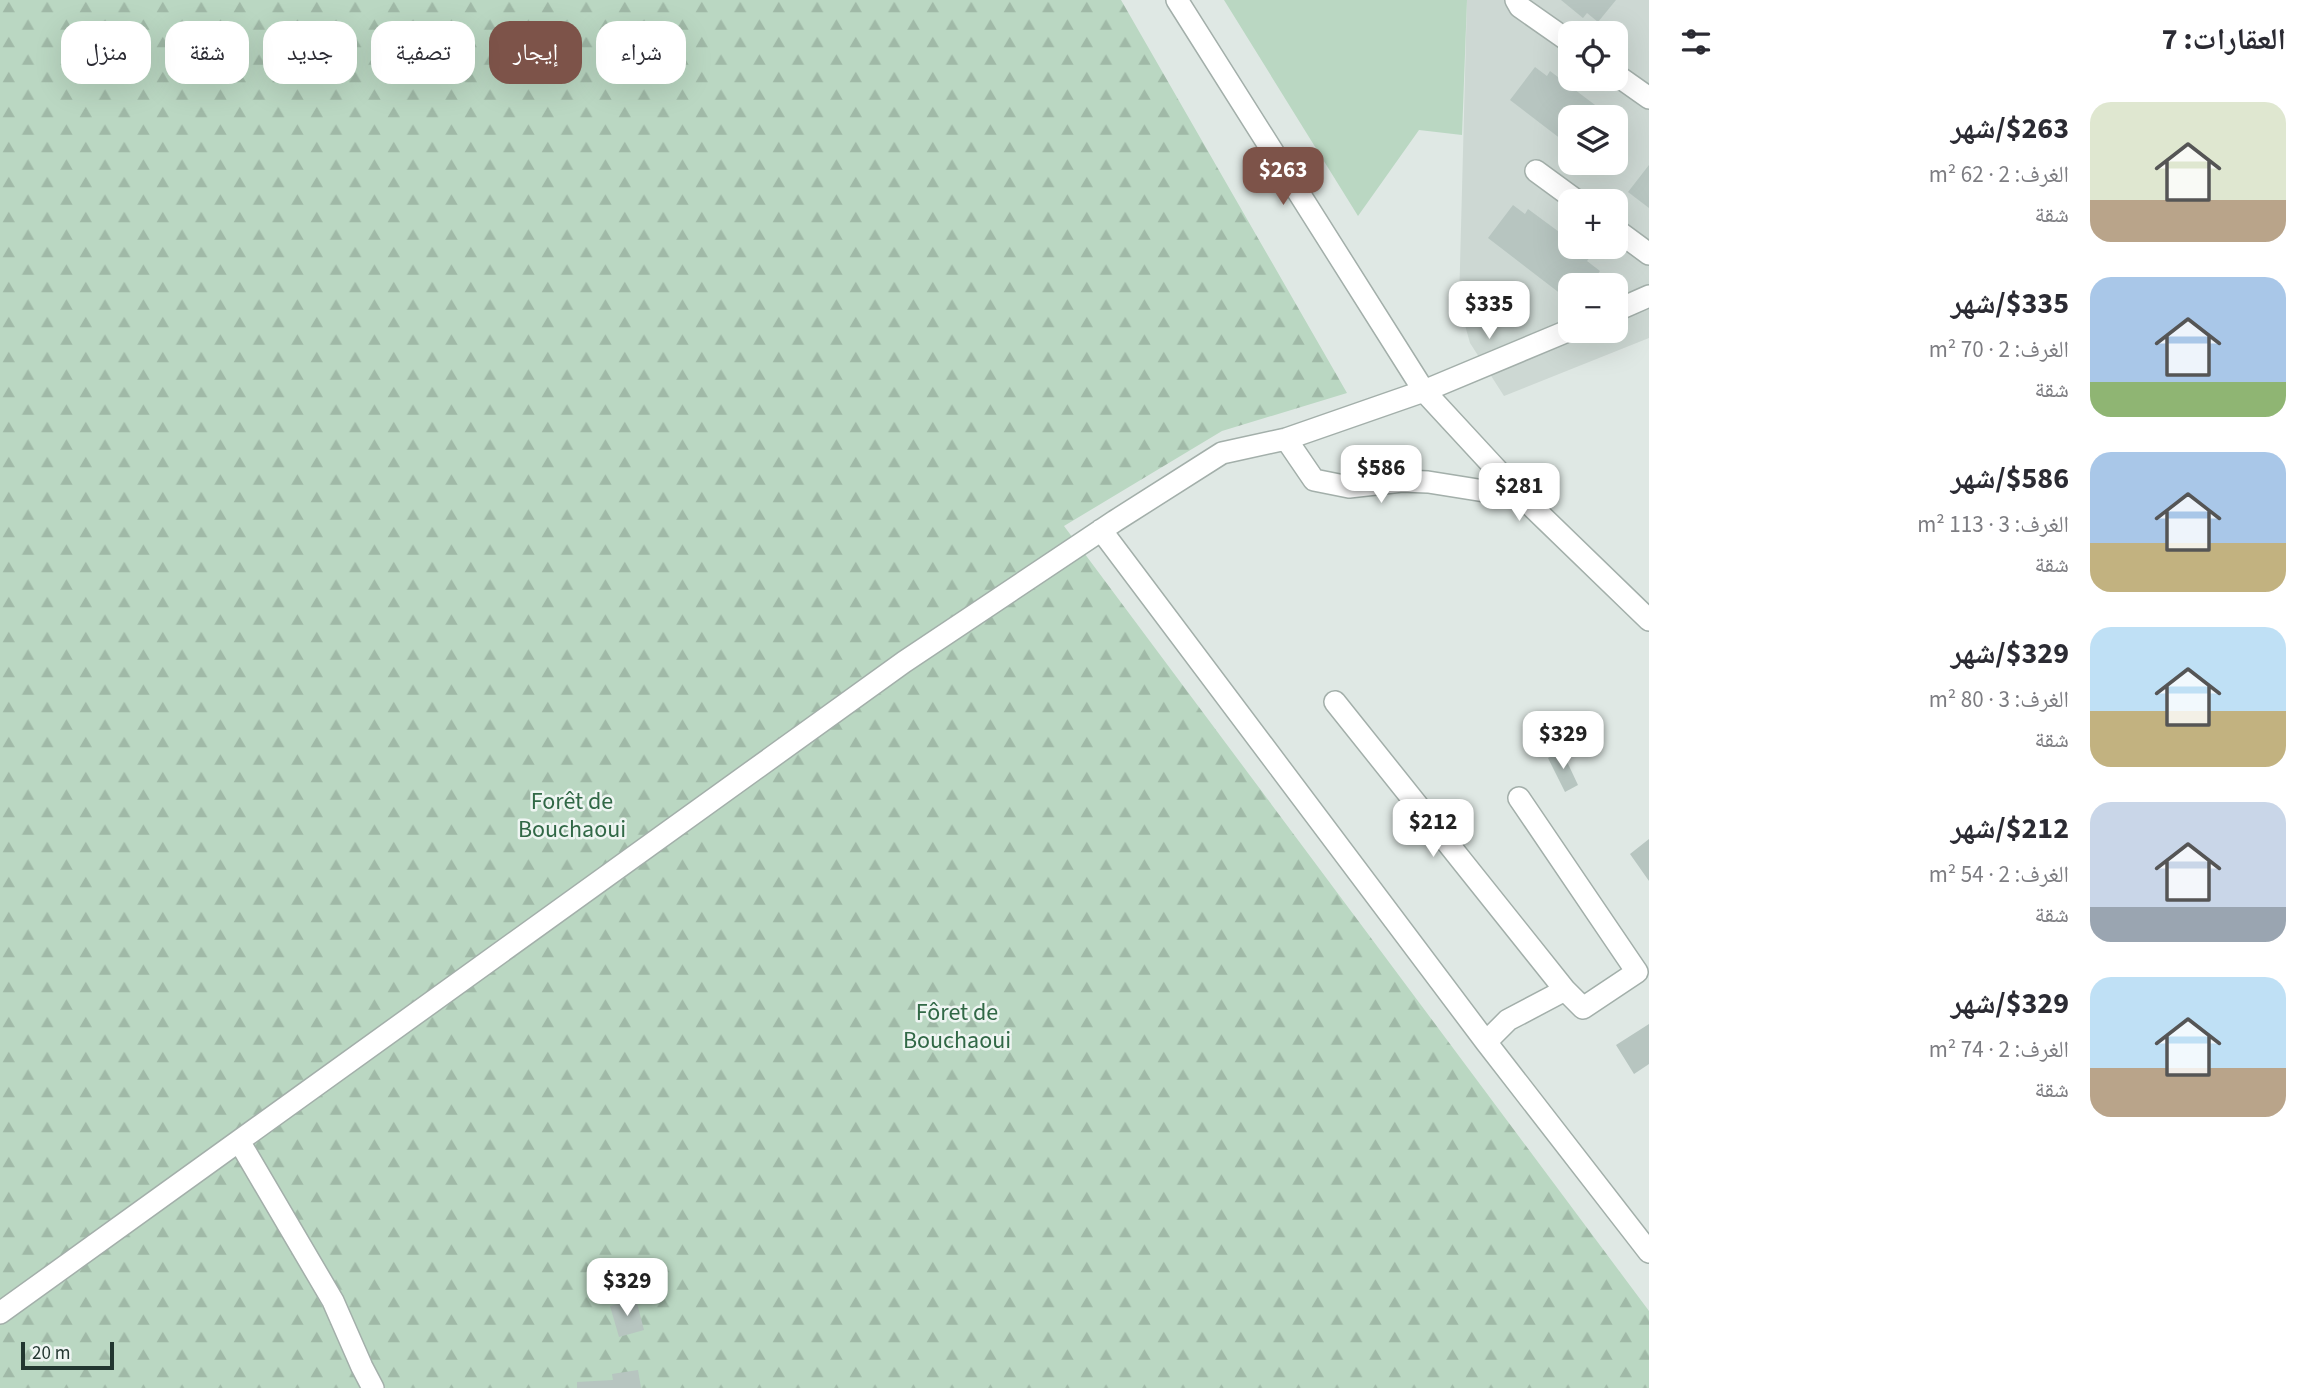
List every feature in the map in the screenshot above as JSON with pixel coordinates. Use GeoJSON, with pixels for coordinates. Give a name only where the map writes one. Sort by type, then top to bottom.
{"type":"FeatureCollection","features":[{"type":"Feature","properties":{"kind":"street"},"geometry":{"type":"LineString","coordinates":[[1177,0],[1424,391],[1522,497],[1649,620]]}},
{"type":"Feature","properties":{"kind":"street"},"geometry":{"type":"LineString","coordinates":[[1516,0],[1520,7],[1558,34]]}},
{"type":"Feature","properties":{"kind":"street"},"geometry":{"type":"LineString","coordinates":[[1628,83],[1649,98]]}},
{"type":"Feature","properties":{"kind":"street"},"geometry":{"type":"LineString","coordinates":[[1536,171],[1561,189]]}},
{"type":"Feature","properties":{"kind":"street"},"geometry":{"type":"LineString","coordinates":[[1628,239],[1649,254]]}},
{"type":"Feature","properties":{"kind":"street"},"geometry":{"type":"LineString","coordinates":[[1628,305],[1649,296]]}},
{"type":"Feature","properties":{"kind":"street"},"geometry":{"type":"LineString","coordinates":[[0,1313],[904,662],[1101,530],[1222,453],[1286,439],[1424,391],[1558,335]]}},
{"type":"Feature","properties":{"kind":"street"},"geometry":{"type":"LineString","coordinates":[[1286,439],[1314,480],[1349,487],[1402,481],[1428,482],[1522,497]]}},
{"type":"Feature","properties":{"kind":"street"},"geometry":{"type":"LineString","coordinates":[[1101,530],[1486,1042],[1649,1252]]}},
{"type":"Feature","properties":{"kind":"street"},"geometry":{"type":"LineString","coordinates":[[1335,702],[1583,1008],[1637,972],[1519,798]]}},
{"type":"Feature","properties":{"kind":"street"},"geometry":{"type":"LineString","coordinates":[[1486,1042],[1508,1020],[1565,989]]}},
{"type":"Feature","properties":{"kind":"street"},"geometry":{"type":"LineString","coordinates":[[239,1141],[333,1301],[373,1388]]}},
{"type":"Feature","properties":{"kind":"shaded area"},"geometry":{"type":"Polygon","coordinates":[[[1467,0],[1649,0],[1649,338],[1504,396],[1470,343],[1459,304],[1467,0]]]}},
{"type":"Feature","properties":{"kind":"green space","name":"Forêt de Bouchaoui"},"geometry":{"type":"Polygon","coordinates":[[[0,0],[1121,0],[1347,393],[1222,431],[1064,526],[1649,1311],[1649,1388],[0,1388],[0,0]]]}},
{"type":"Feature","properties":{"kind":"green space"},"geometry":{"type":"Polygon","coordinates":[[[1224,0],[1467,0],[1462,135],[1419,130],[1358,216],[1224,0]]]}},
{"type":"Feature","properties":{"kind":"building"},"geometry":{"type":"Polygon","coordinates":[[[1561,0],[1616,0],[1599,21],[1587,13],[1583,18],[1561,0]]]}},
{"type":"Feature","properties":{"kind":"building"},"geometry":{"type":"Polygon","coordinates":[[[1535,67],[1547,76],[1550,71],[1558,77],[1558,91],[1577,91],[1595,105],[1558,105],[1558,137],[1510,100],[1535,67]]]}},
{"type":"Feature","properties":{"kind":"building"},"geometry":{"type":"Polygon","coordinates":[[[1649,165],[1649,208],[1628,192],[1649,165]]]}},
{"type":"Feature","properties":{"kind":"building"},"geometry":{"type":"Polygon","coordinates":[[[1513,205],[1525,214],[1528,209],[1558,231],[1558,259],[1589,259],[1587,261],[1600,271],[1558,273],[1558,292],[1488,238],[1513,205]]]}},
{"type":"Feature","properties":{"kind":"building"},"geometry":{"type":"Polygon","coordinates":[[[1562,751],[1578,785],[1565,792],[1548,758],[1562,751]]]}},
{"type":"Feature","properties":{"kind":"building"},"geometry":{"type":"Polygon","coordinates":[[[1649,839],[1649,881],[1630,854],[1649,839]]]}},
{"type":"Feature","properties":{"kind":"building"},"geometry":{"type":"Polygon","coordinates":[[[1649,1024],[1649,1064],[1634,1074],[1616,1045],[1649,1024]]]}},
{"type":"Feature","properties":{"kind":"building"},"geometry":{"type":"Polygon","coordinates":[[[636,1299],[644,1330],[619,1337],[610,1306],[636,1299]]]}},
{"type":"Feature","properties":{"kind":"building"},"geometry":{"type":"Polygon","coordinates":[[[638,1370],[641,1388],[577,1388],[577,1382],[613,1380],[612,1374],[638,1370]]]}},
{"type":"Feature","properties":{"kind":"park label","name":"Fôret de Bouchaoui"},"geometry":{"type":"Point","coordinates":[957,1026]}}]}
